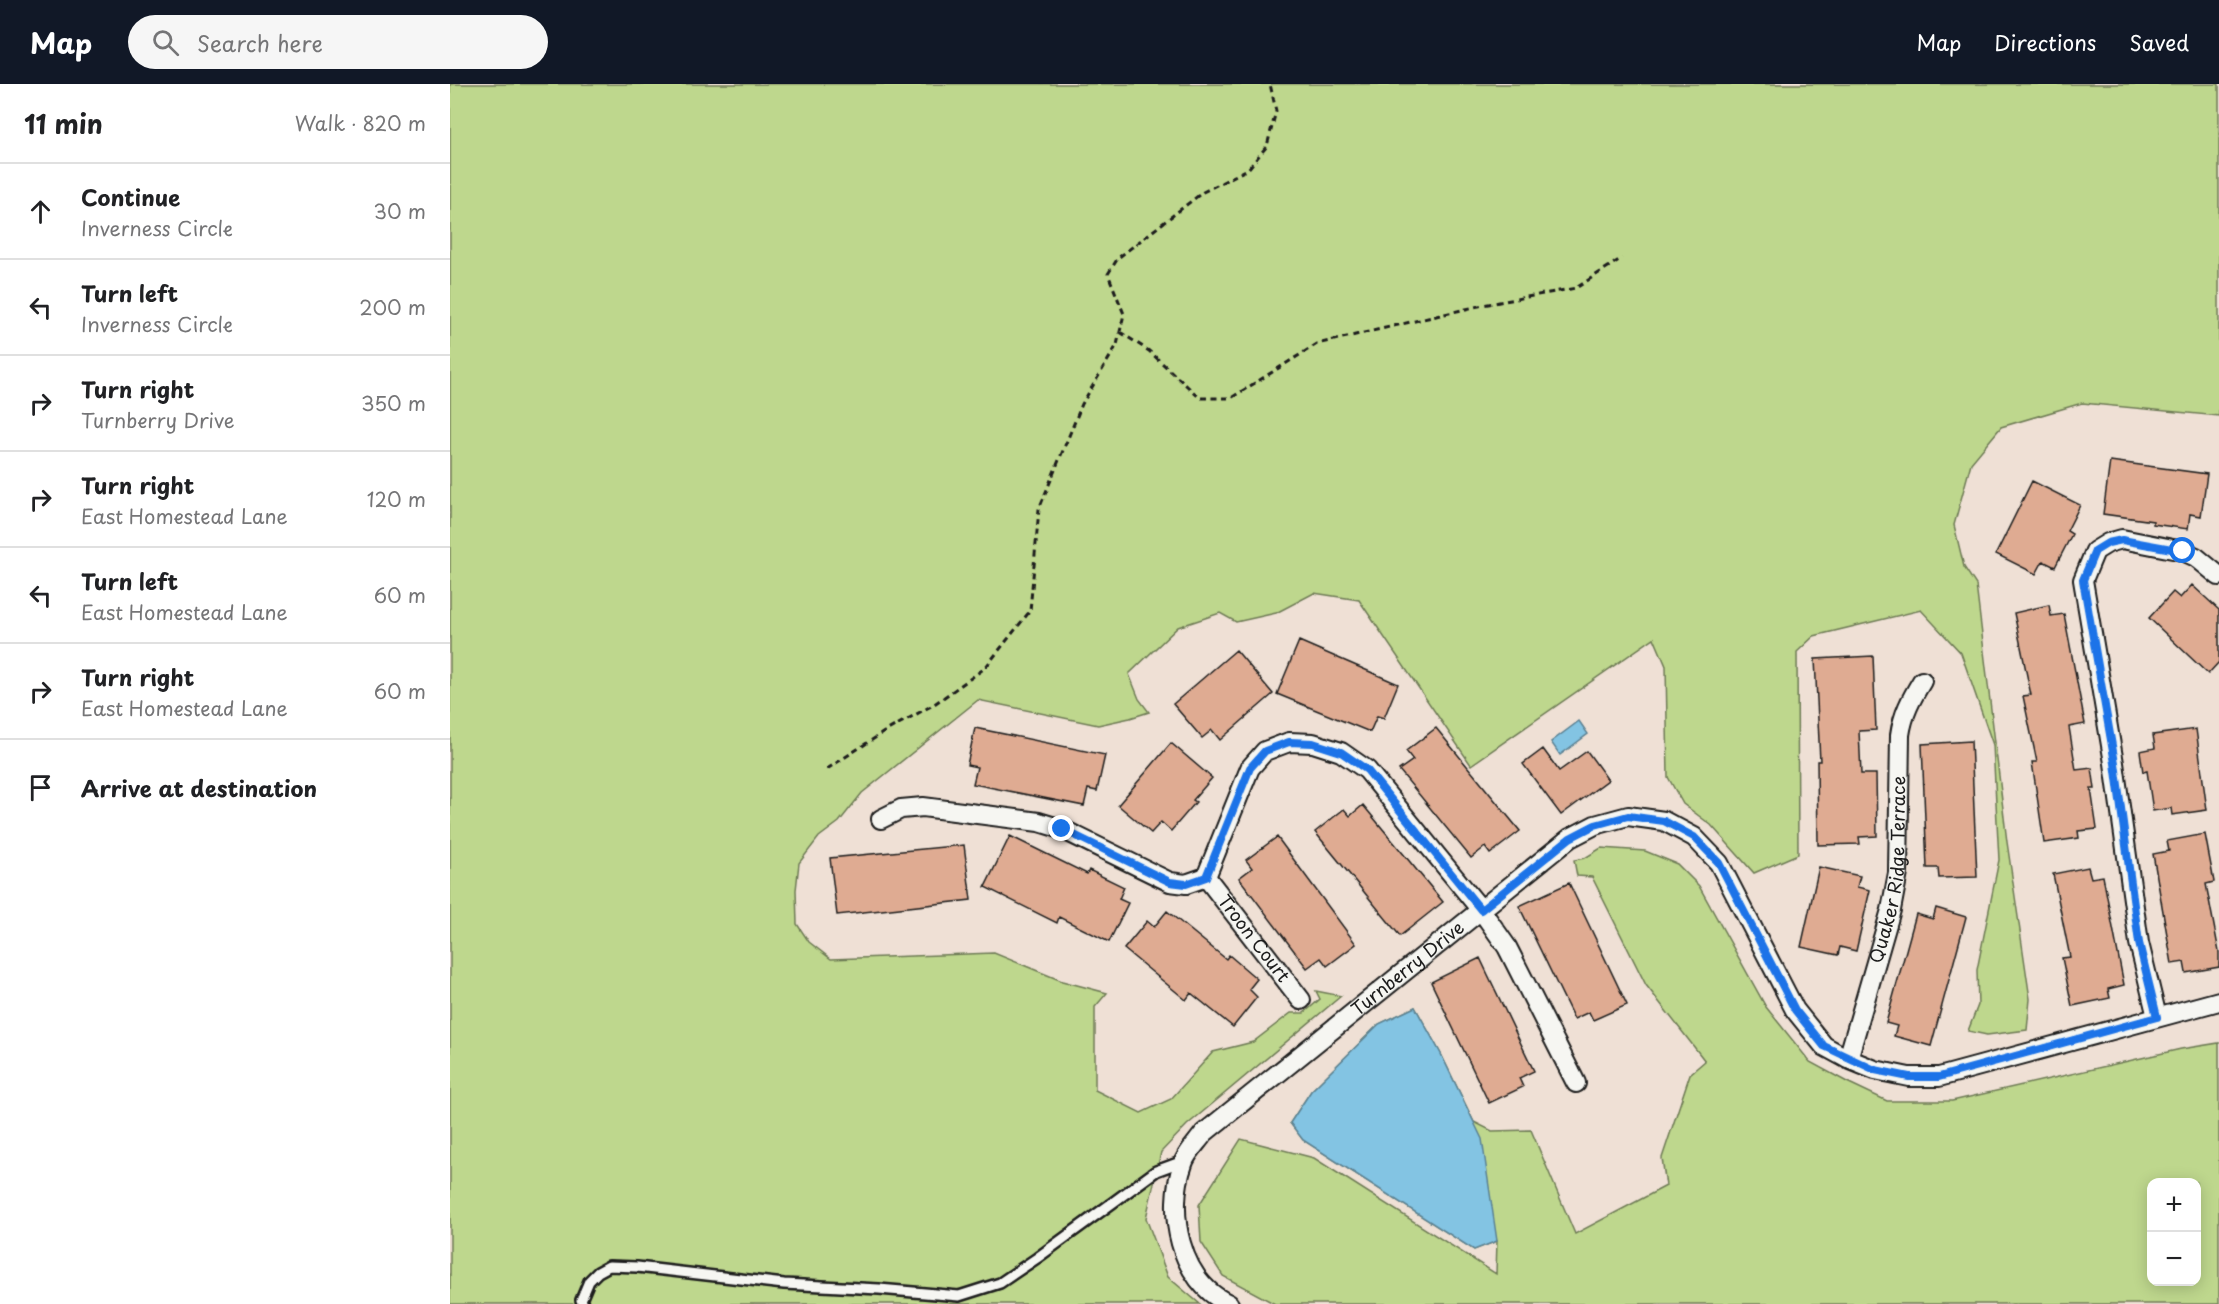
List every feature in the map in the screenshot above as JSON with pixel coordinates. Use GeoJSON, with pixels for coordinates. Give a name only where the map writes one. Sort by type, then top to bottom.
{"type":"FeatureCollection","features":[{"type":"Feature","properties":{"kind":"street"},"geometry":{"type":"LineString","coordinates":[[2157,1017],[2139,943],[2115,763],[2083,580],[2095,551],[2108,543],[2122,540],[2183,551],[2196,557],[2219,576]]}},
{"type":"Feature","properties":{"kind":"street","name":"Quaker Ridge Terrace"},"geometry":{"type":"LineString","coordinates":[[1848,1059],[1891,910],[1898,873],[1902,720],[1908,703],[1922,681]]}},
{"type":"Feature","properties":{"kind":"street"},"geometry":{"type":"LineString","coordinates":[[881,819],[901,809],[923,807],[1039,822],[1062,829],[1170,882],[1186,884],[1206,877],[1250,768],[1265,751],[1289,742],[1313,743],[1341,752],[1367,770],[1481,910],[1511,954],[1576,1083]]}},
{"type":"Feature","properties":{"kind":"street","name":"Turnberry Drive"},"geometry":{"type":"LineString","coordinates":[[1229,1304],[1207,1289],[1196,1276],[1184,1254],[1178,1228],[1176,1204],[1183,1161],[1204,1133],[1570,838],[1595,825],[1628,816],[1664,821],[1694,837],[1719,863],[1795,1010],[1824,1046],[1875,1070],[1909,1077],[1939,1077],[2219,1001]]}},
{"type":"Feature","properties":{"kind":"street","name":"Troon Court"},"geometry":{"type":"LineString","coordinates":[[1206,877],[1301,1000]]}},
{"type":"Feature","properties":{"kind":"lane"},"geometry":{"type":"LineString","coordinates":[[583,1304],[581,1300],[590,1281],[598,1272],[609,1266],[637,1267],[784,1284],[959,1296],[1000,1283],[1156,1171],[1183,1161]]}},
{"type":"Feature","properties":{"kind":"path"},"geometry":{"type":"LineString","coordinates":[[827,769],[884,732],[933,705],[985,668],[1029,611],[1039,509],[1082,404],[1117,345],[1124,314],[1107,274],[1118,258],[1203,192],[1248,169],[1267,146],[1276,111],[1270,84]]}},
{"type":"Feature","properties":{"kind":"path"},"geometry":{"type":"LineString","coordinates":[[1120,332],[1149,351],[1200,398],[1231,398],[1317,344],[1483,305],[1576,288],[1622,258]]}},
{"type":"Feature","properties":{"kind":"green space"},"geometry":{"type":"Polygon","coordinates":[[[450,84],[2219,84],[2219,416],[2082,403],[2001,427],[1971,463],[1954,525],[1964,567],[1976,585],[2007,842],[2030,999],[2027,1030],[1987,1035],[1968,1031],[1978,1005],[1977,970],[1999,860],[1993,745],[1961,653],[1921,610],[1814,636],[1797,652],[1798,854],[1754,873],[1711,825],[1683,804],[1668,777],[1666,666],[1654,638],[1471,765],[1359,600],[1314,593],[1276,613],[1236,622],[1220,613],[1178,627],[1129,674],[1139,699],[1149,712],[1098,725],[978,700],[862,793],[839,822],[819,837],[799,863],[796,890],[797,924],[809,942],[831,959],[994,953],[1062,981],[1107,993],[1095,1007],[1095,1090],[1141,1113],[1171,1099],[1213,1052],[1253,1042],[1291,1013],[1304,1013],[1320,999],[1316,991],[1341,996],[1187,1125],[1161,1152],[1146,1218],[1168,1277],[1200,1304],[450,1304],[450,84]]]}},
{"type":"Feature","properties":{"kind":"green space"},"geometry":{"type":"Polygon","coordinates":[[[1601,848],[1645,851],[1677,864],[1699,886],[1766,1007],[1810,1062],[1887,1101],[1952,1101],[2181,1049],[2219,1043],[2219,1304],[1275,1304],[1223,1276],[1201,1242],[1199,1205],[1241,1139],[1314,1158],[1496,1274],[1497,1241],[1474,1250],[1303,1140],[1290,1123],[1311,1091],[1379,1024],[1415,1007],[1474,1122],[1492,1131],[1531,1130],[1575,1234],[1666,1186],[1662,1158],[1690,1074],[1705,1061],[1646,985],[1592,877],[1577,876],[1574,860],[1585,858],[1601,848]]]}},
{"type":"Feature","properties":{"kind":"water"},"geometry":{"type":"Polygon","coordinates":[[[1579,721],[1588,734],[1560,755],[1551,742],[1579,721]]]}},
{"type":"Feature","properties":{"kind":"water"},"geometry":{"type":"Polygon","coordinates":[[[1415,1007],[1441,1054],[1482,1139],[1497,1241],[1474,1250],[1303,1140],[1290,1123],[1311,1091],[1379,1024],[1415,1007]]]}},
{"type":"Feature","properties":{"kind":"building"},"geometry":{"type":"Polygon","coordinates":[[[2110,461],[2207,474],[2201,516],[2190,514],[2188,529],[2103,514],[2110,461]]]}},
{"type":"Feature","properties":{"kind":"building"},"geometry":{"type":"Polygon","coordinates":[[[2032,481],[2080,505],[2067,531],[2072,534],[2055,567],[2043,561],[2036,574],[1996,554],[2032,481]]]}},
{"type":"Feature","properties":{"kind":"building"},"geometry":{"type":"Polygon","coordinates":[[[2192,585],[2219,610],[2219,662],[2208,674],[2149,618],[2173,592],[2180,598],[2192,585]]]}},
{"type":"Feature","properties":{"kind":"building"},"geometry":{"type":"Polygon","coordinates":[[[2049,605],[2051,616],[2064,614],[2085,724],[2069,727],[2076,770],[2092,768],[2095,789],[2091,789],[2097,829],[2078,831],[2079,838],[2044,843],[2032,762],[2037,762],[2023,696],[2031,695],[2014,613],[2049,605]]]}},
{"type":"Feature","properties":{"kind":"building"},"geometry":{"type":"Polygon","coordinates":[[[1299,641],[1398,684],[1384,718],[1377,716],[1370,732],[1277,694],[1299,641]]]}},
{"type":"Feature","properties":{"kind":"building"},"geometry":{"type":"Polygon","coordinates":[[[1236,650],[1273,694],[1220,740],[1212,730],[1202,738],[1173,704],[1236,650]]]}},
{"type":"Feature","properties":{"kind":"building"},"geometry":{"type":"Polygon","coordinates":[[[1873,656],[1876,730],[1859,731],[1861,774],[1876,774],[1877,836],[1859,837],[1860,844],[1818,845],[1817,761],[1820,761],[1815,659],[1873,656]]]}},
{"type":"Feature","properties":{"kind":"building"},"geometry":{"type":"Polygon","coordinates":[[[975,728],[1105,755],[1097,791],[1088,789],[1084,806],[973,784],[977,767],[967,765],[975,728]]]}},
{"type":"Feature","properties":{"kind":"building"},"geometry":{"type":"Polygon","coordinates":[[[1436,728],[1520,831],[1490,854],[1485,847],[1471,858],[1399,770],[1413,760],[1406,751],[1436,728]]]}},
{"type":"Feature","properties":{"kind":"building"},"geometry":{"type":"Polygon","coordinates":[[[2196,729],[2207,810],[2172,815],[2171,808],[2153,811],[2147,771],[2143,772],[2140,751],[2155,748],[2153,735],[2196,729]]]}},
{"type":"Feature","properties":{"kind":"building"},"geometry":{"type":"Polygon","coordinates":[[[1971,741],[1977,877],[1939,878],[1938,868],[1927,868],[1922,744],[1971,741]]]}},
{"type":"Feature","properties":{"kind":"building"},"geometry":{"type":"Polygon","coordinates":[[[1171,743],[1212,778],[1193,800],[1196,802],[1171,831],[1161,822],[1151,833],[1118,805],[1171,743]]]}},
{"type":"Feature","properties":{"kind":"building"},"geometry":{"type":"Polygon","coordinates":[[[1543,749],[1559,771],[1587,751],[1608,780],[1561,815],[1523,764],[1543,749]]]}},
{"type":"Feature","properties":{"kind":"building"},"geometry":{"type":"Polygon","coordinates":[[[1363,805],[1443,902],[1400,936],[1315,832],[1344,809],[1350,816],[1363,805]]]}},
{"type":"Feature","properties":{"kind":"building"},"geometry":{"type":"Polygon","coordinates":[[[2205,834],[2214,882],[2206,884],[2219,952],[2219,967],[2186,973],[2184,962],[2172,964],[2153,854],[2169,851],[2167,841],[2205,834]]]}},
{"type":"Feature","properties":{"kind":"building"},"geometry":{"type":"Polygon","coordinates":[[[1010,836],[1087,874],[1089,870],[1124,887],[1119,899],[1128,903],[1109,942],[1059,917],[1057,923],[985,887],[1010,836]]]}},
{"type":"Feature","properties":{"kind":"building"},"geometry":{"type":"Polygon","coordinates":[[[1277,837],[1356,944],[1327,966],[1321,958],[1307,968],[1239,878],[1252,868],[1246,860],[1277,837]]]}},
{"type":"Feature","properties":{"kind":"building"},"geometry":{"type":"Polygon","coordinates":[[[964,845],[971,900],[837,915],[830,858],[964,845]]]}},
{"type":"Feature","properties":{"kind":"building"},"geometry":{"type":"Polygon","coordinates":[[[1819,867],[1860,876],[1857,887],[1870,890],[1856,951],[1840,947],[1838,955],[1801,947],[1819,867]]]}},
{"type":"Feature","properties":{"kind":"building"},"geometry":{"type":"Polygon","coordinates":[[[2088,867],[2091,878],[2103,876],[2124,985],[2108,989],[2110,998],[2072,1006],[2062,958],[2070,957],[2053,874],[2088,867]]]}},
{"type":"Feature","properties":{"kind":"building"},"geometry":{"type":"Polygon","coordinates":[[[1569,883],[1627,1005],[1593,1020],[1589,1012],[1574,1019],[1519,906],[1569,883]]]}},
{"type":"Feature","properties":{"kind":"building"},"geometry":{"type":"Polygon","coordinates":[[[1936,908],[1966,917],[1931,1046],[1894,1036],[1897,1026],[1886,1023],[1916,914],[1933,919],[1936,908]]]}},
{"type":"Feature","properties":{"kind":"building"},"geometry":{"type":"Polygon","coordinates":[[[1167,911],[1226,959],[1229,955],[1257,979],[1249,989],[1257,997],[1233,1027],[1191,993],[1186,1000],[1124,949],[1147,921],[1154,927],[1167,911]]]}},
{"type":"Feature","properties":{"kind":"building"},"geometry":{"type":"Polygon","coordinates":[[[1480,958],[1534,1071],[1519,1078],[1523,1087],[1489,1103],[1431,982],[1480,958]]]}},
{"type":"Feature","properties":{"kind":"route"},"geometry":{"type":"LineString","coordinates":[[1062,829],[1170,882],[1186,884],[1206,877],[1250,768],[1265,751],[1289,742],[1313,743],[1341,752],[1367,770],[1481,910],[1570,838],[1595,825],[1628,816],[1664,821],[1694,837],[1719,863],[1795,1010],[1824,1046],[1875,1070],[1909,1077],[1939,1077],[2157,1017],[2139,943],[2115,763],[2083,580],[2095,551],[2108,543],[2122,540],[2183,551]]}}]}
